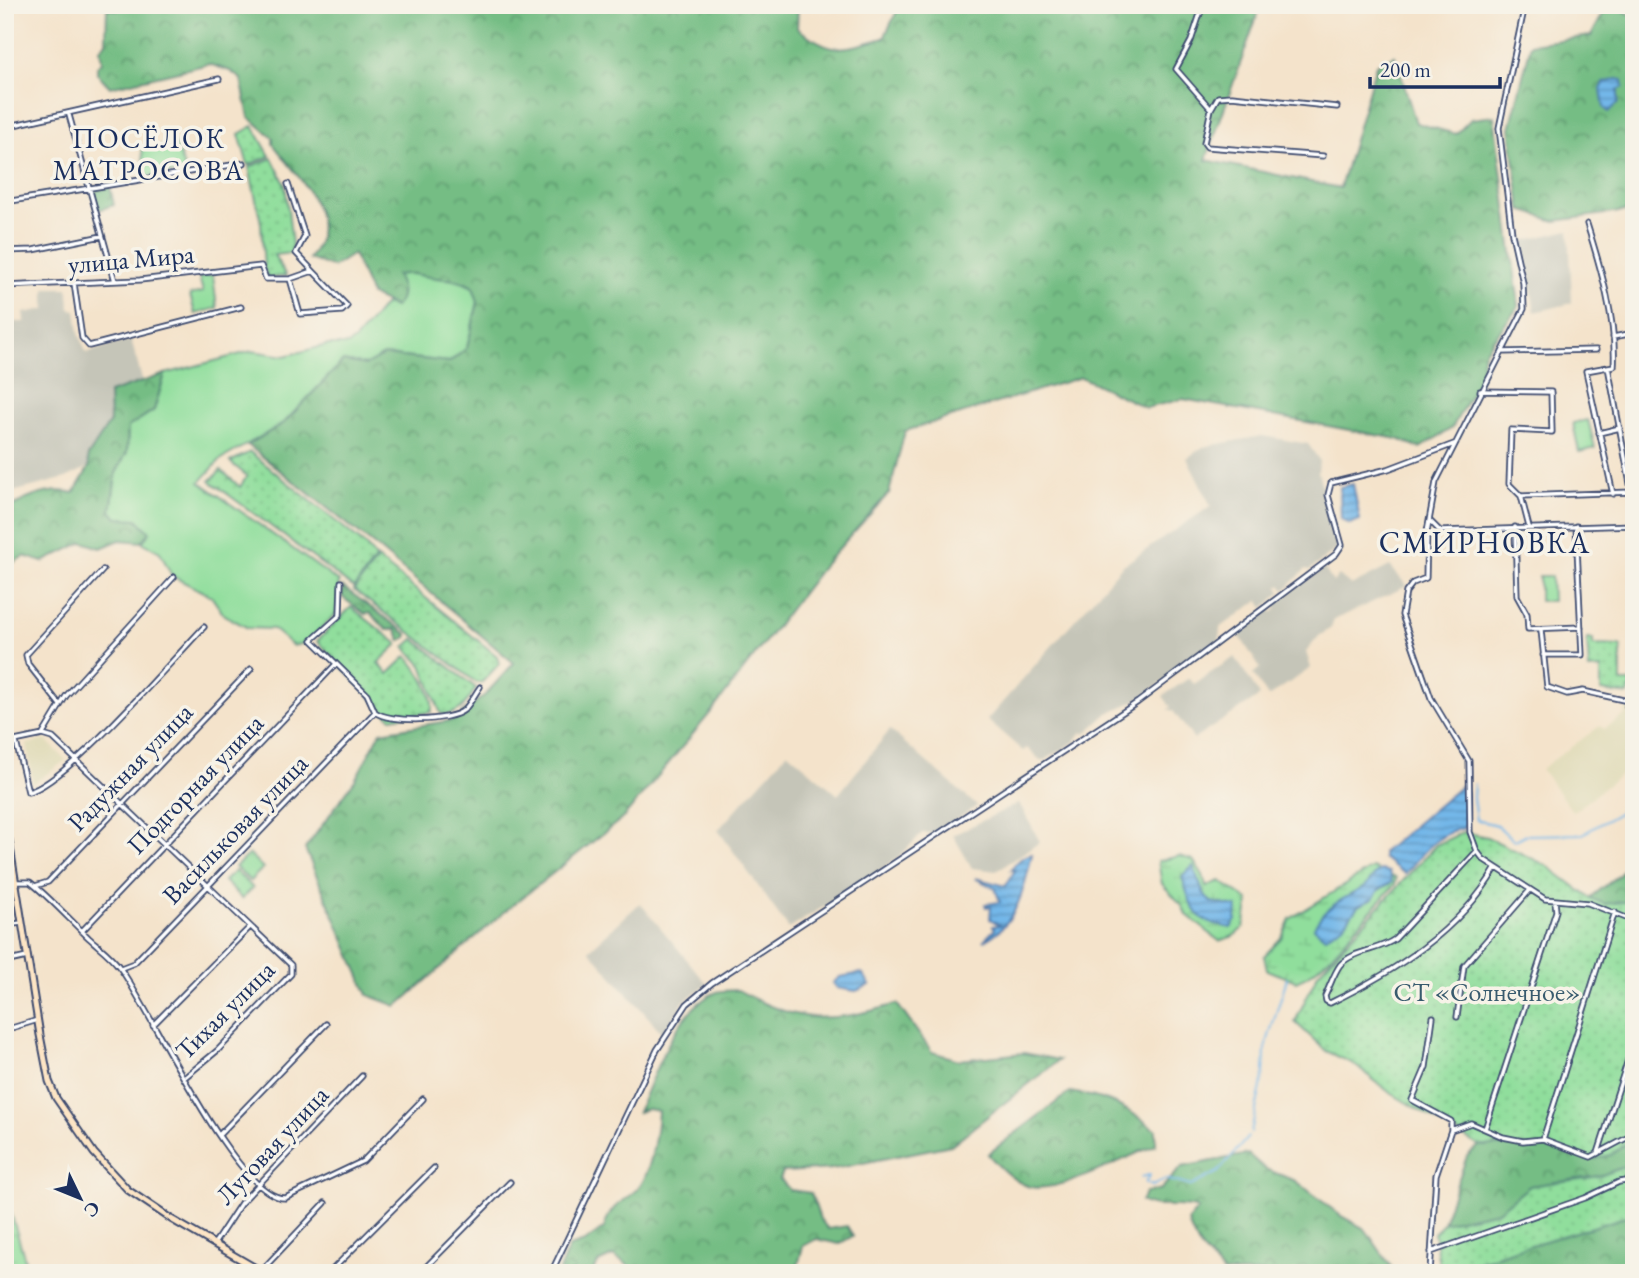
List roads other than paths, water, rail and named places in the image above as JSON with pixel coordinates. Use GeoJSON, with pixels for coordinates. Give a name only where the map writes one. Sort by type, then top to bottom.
{"type":"FeatureCollection","features":[{"type":"Feature","properties":{"kind":"main road"},"geometry":{"type":"LineString","coordinates":[[5,816],[27,957],[53,1093],[99,1159],[137,1197],[263,1272]]}},
{"type":"Feature","properties":{"kind":"street"},"geometry":{"type":"LineString","coordinates":[[1203,5],[1191,41],[1176,69],[1211,109]]}},
{"type":"Feature","properties":{"kind":"street"},"geometry":{"type":"LineString","coordinates":[[1525,5],[1499,128],[1524,302],[1521,316],[1480,391],[1431,499],[1430,523],[1426,532],[1426,578],[1413,583],[1406,592],[1402,615],[1432,698],[1469,761],[1471,832],[1477,850],[1496,868],[1530,890],[1555,901],[1588,903],[1634,921]]}},
{"type":"Feature","properties":{"kind":"street"},"geometry":{"type":"LineString","coordinates":[[5,127],[69,115],[219,79]]}},
{"type":"Feature","properties":{"kind":"street"},"geometry":{"type":"LineString","coordinates":[[1323,156],[1208,146],[1205,143],[1211,109],[1218,97],[1232,96],[1337,107]]}},
{"type":"Feature","properties":{"kind":"street"},"geometry":{"type":"LineString","coordinates":[[69,115],[115,282]]}},
{"type":"Feature","properties":{"kind":"street"},"geometry":{"type":"LineString","coordinates":[[5,202],[244,163]]}},
{"type":"Feature","properties":{"kind":"street"},"geometry":{"type":"LineString","coordinates":[[288,184],[305,236],[296,253],[347,306],[342,311],[300,314],[290,279],[313,271]]}},
{"type":"Feature","properties":{"kind":"street"},"geometry":{"type":"LineString","coordinates":[[1587,224],[1601,269],[1613,337],[1614,366],[1586,371],[1613,494]]}},
{"type":"Feature","properties":{"kind":"street"},"geometry":{"type":"LineString","coordinates":[[5,251],[33,250],[102,236]]}},
{"type":"Feature","properties":{"kind":"street","name":"улица Мира"},"geometry":{"type":"LineString","coordinates":[[5,286],[115,282],[261,266],[266,279],[290,279]]}},
{"type":"Feature","properties":{"kind":"street"},"geometry":{"type":"LineString","coordinates":[[74,283],[82,338],[89,346],[241,307]]}},
{"type":"Feature","properties":{"kind":"street"},"geometry":{"type":"LineString","coordinates":[[1613,337],[1634,333]]}},
{"type":"Feature","properties":{"kind":"street"},"geometry":{"type":"LineString","coordinates":[[1502,352],[1596,350]]}},
{"type":"Feature","properties":{"kind":"street"},"geometry":{"type":"LineString","coordinates":[[1608,367],[1634,505]]}},
{"type":"Feature","properties":{"kind":"street"},"geometry":{"type":"LineString","coordinates":[[1480,391],[1551,393],[1552,432],[1511,430],[1509,484],[1521,496],[1529,527]]}},
{"type":"Feature","properties":{"kind":"street"},"geometry":{"type":"LineString","coordinates":[[1599,433],[1620,428]]}},
{"type":"Feature","properties":{"kind":"street"},"geometry":{"type":"LineString","coordinates":[[551,1273],[657,1051],[687,1004],[712,983],[1138,702],[1336,554],[1342,545],[1328,495],[1331,483],[1388,469],[1454,444]]}},
{"type":"Feature","properties":{"kind":"street"},"geometry":{"type":"LineString","coordinates":[[1521,496],[1632,492]]}},
{"type":"Feature","properties":{"kind":"street"},"geometry":{"type":"LineString","coordinates":[[1430,523],[1440,531],[1634,525]]}},
{"type":"Feature","properties":{"kind":"street"},"geometry":{"type":"LineString","coordinates":[[1543,655],[1582,655],[1576,526]]}},
{"type":"Feature","properties":{"kind":"street"},"geometry":{"type":"LineString","coordinates":[[1515,527],[1518,602],[1527,614],[1528,629],[1581,627]]}},
{"type":"Feature","properties":{"kind":"street"},"geometry":{"type":"LineString","coordinates":[[60,705],[28,664],[26,654],[103,570]]}},
{"type":"Feature","properties":{"kind":"street"},"geometry":{"type":"LineString","coordinates":[[5,743],[41,735],[53,723],[60,705],[174,577]]}},
{"type":"Feature","properties":{"kind":"street"},"geometry":{"type":"LineString","coordinates":[[341,582],[340,615],[312,640],[370,698],[375,712],[393,719],[445,718],[463,711],[480,687]]}},
{"type":"Feature","properties":{"kind":"street"},"geometry":{"type":"LineString","coordinates":[[16,742],[28,792],[46,784],[76,761],[204,627]]}},
{"type":"Feature","properties":{"kind":"street"},"geometry":{"type":"LineString","coordinates":[[1541,629],[1547,687],[1552,692],[1567,694],[1583,691],[1628,704],[1634,688]]}},
{"type":"Feature","properties":{"kind":"street","name":"Подгорная улица"},"geometry":{"type":"LineString","coordinates":[[82,931],[336,664]]}},
{"type":"Feature","properties":{"kind":"street","name":"Радужная улица"},"geometry":{"type":"LineString","coordinates":[[35,886],[48,882],[251,669]]}},
{"type":"Feature","properties":{"kind":"street","name":"Васильковая улица"},"geometry":{"type":"LineString","coordinates":[[121,968],[134,963],[375,712]]}},
{"type":"Feature","properties":{"kind":"street"},"geometry":{"type":"LineString","coordinates":[[41,735],[53,738],[250,927],[153,1025]]}},
{"type":"Feature","properties":{"kind":"street"},"geometry":{"type":"LineString","coordinates":[[1477,850],[1395,939],[1384,947],[1350,957],[1339,966],[1325,996],[1326,1001],[1330,1003],[1407,962],[1472,904],[1496,868]]}},
{"type":"Feature","properties":{"kind":"street"},"geometry":{"type":"LineString","coordinates":[[5,866],[13,866]]}},
{"type":"Feature","properties":{"kind":"street"},"geometry":{"type":"LineString","coordinates":[[16,882],[30,882],[35,886],[121,968],[220,1134],[257,1185],[273,1196],[285,1198],[356,1166],[366,1159],[423,1099]]}},
{"type":"Feature","properties":{"kind":"street"},"geometry":{"type":"LineString","coordinates":[[1457,1017],[1464,966],[1530,890]]}},
{"type":"Feature","properties":{"kind":"street"},"geometry":{"type":"LineString","coordinates":[[1485,1129],[1556,912],[1555,901]]}},
{"type":"Feature","properties":{"kind":"street"},"geometry":{"type":"LineString","coordinates":[[1544,1139],[1615,912]]}},
{"type":"Feature","properties":{"kind":"street"},"geometry":{"type":"LineString","coordinates":[[5,925],[22,923]]}},
{"type":"Feature","properties":{"kind":"street","name":"Тихая улица"},"geometry":{"type":"LineString","coordinates":[[184,1077],[218,1050],[293,970],[291,965],[250,927]]}},
{"type":"Feature","properties":{"kind":"street"},"geometry":{"type":"LineString","coordinates":[[5,962],[27,957]]}},
{"type":"Feature","properties":{"kind":"street"},"geometry":{"type":"LineString","coordinates":[[1430,1273],[1436,1175],[1451,1130],[1451,1121],[1412,1100],[1426,1066],[1433,1017]]}},
{"type":"Feature","properties":{"kind":"street"},"geometry":{"type":"LineString","coordinates":[[5,1030],[38,1020]]}},
{"type":"Feature","properties":{"kind":"street"},"geometry":{"type":"LineString","coordinates":[[220,1134],[326,1024]]}},
{"type":"Feature","properties":{"kind":"street"},"geometry":{"type":"LineString","coordinates":[[1597,1155],[1634,1041]]}},
{"type":"Feature","properties":{"kind":"street","name":"Луговая улица"},"geometry":{"type":"LineString","coordinates":[[215,1244],[234,1211],[362,1076]]}},
{"type":"Feature","properties":{"kind":"street"},"geometry":{"type":"LineString","coordinates":[[1451,1130],[1465,1122],[1523,1141],[1544,1139],[1582,1155],[1597,1155],[1634,1134]]}},
{"type":"Feature","properties":{"kind":"street"},"geometry":{"type":"LineString","coordinates":[[328,1273],[434,1168]]}},
{"type":"Feature","properties":{"kind":"street"},"geometry":{"type":"LineString","coordinates":[[1431,1252],[1585,1198],[1619,1182],[1634,1180]]}},
{"type":"Feature","properties":{"kind":"street"},"geometry":{"type":"LineString","coordinates":[[420,1273],[510,1182]]}},
{"type":"Feature","properties":{"kind":"street"},"geometry":{"type":"LineString","coordinates":[[263,1272],[325,1203]]}},
{"type":"Feature","properties":{"kind":"water"},"geometry":{"type":"Polygon","coordinates":[[[1623,80],[1624,87],[1618,90],[1618,103],[1609,112],[1604,108],[1601,89],[1604,83],[1623,80]]]}},
{"type":"Feature","properties":{"kind":"water"},"geometry":{"type":"Polygon","coordinates":[[[1353,484],[1360,520],[1350,524],[1341,519],[1340,487],[1353,484]]]}},
{"type":"Feature","properties":{"kind":"water"},"geometry":{"type":"Polygon","coordinates":[[[1461,786],[1466,793],[1465,828],[1439,839],[1405,874],[1383,858],[1383,852],[1461,786]]]}},
{"type":"Feature","properties":{"kind":"water"},"geometry":{"type":"Polygon","coordinates":[[[1032,854],[1022,892],[1012,915],[1004,926],[983,941],[995,929],[993,926],[1000,925],[990,919],[991,906],[986,907],[985,904],[1000,902],[995,888],[975,878],[1006,886],[1015,870],[1011,870],[1015,864],[1032,854]]]}},
{"type":"Feature","properties":{"kind":"water"},"geometry":{"type":"Polygon","coordinates":[[[1193,866],[1203,892],[1211,902],[1237,907],[1236,920],[1231,928],[1208,922],[1192,906],[1182,877],[1193,866]]]}},
{"type":"Feature","properties":{"kind":"water"},"geometry":{"type":"Polygon","coordinates":[[[1381,870],[1389,872],[1392,882],[1379,890],[1373,899],[1358,906],[1345,924],[1325,937],[1314,928],[1328,909],[1364,887],[1381,870]]]}},
{"type":"Feature","properties":{"kind":"water"},"geometry":{"type":"Polygon","coordinates":[[[862,973],[870,985],[856,991],[837,988],[833,983],[840,977],[862,973]]]}},
{"type":"Feature","properties":{"kind":"waterway"},"geometry":{"type":"LineString","coordinates":[[1474,784],[1476,820],[1497,825],[1514,841],[1525,835],[1583,834],[1634,804]]}},
{"type":"Feature","properties":{"kind":"waterway"},"geometry":{"type":"LineString","coordinates":[[1251,1132],[1264,1073],[1265,1049],[1287,978]]}},
{"type":"Feature","properties":{"kind":"waterway"},"geometry":{"type":"LineString","coordinates":[[1141,1177],[1150,1175],[1145,1183],[1152,1186],[1166,1179],[1191,1186],[1218,1172],[1248,1137]]}},
{"type":"Feature","properties":{"kind":"district","name":"ПОСЁЛОК МАТРОСОВА"},"geometry":{"type":"Point","coordinates":[149,154]}},
{"type":"Feature","properties":{"kind":"district","name":"СМИРНОВКА"},"geometry":{"type":"Point","coordinates":[1485,542]}},
{"type":"Feature","properties":{"kind":"park label","name":"СТ «Солнечное»"},"geometry":{"type":"Point","coordinates":[1487,992]}}]}
